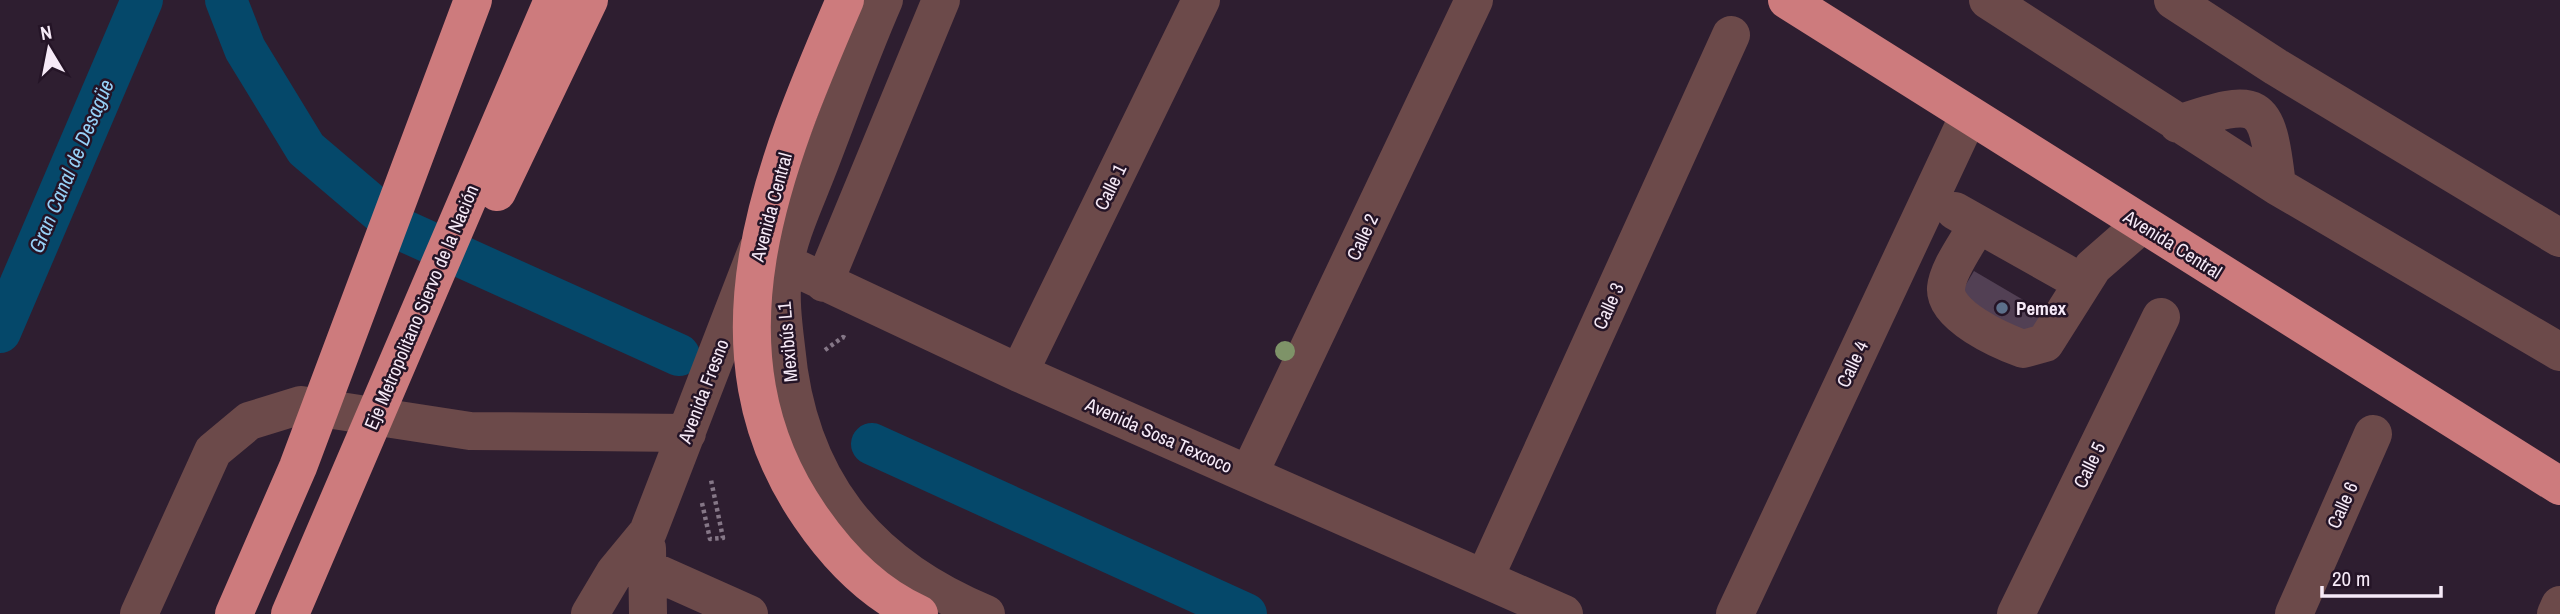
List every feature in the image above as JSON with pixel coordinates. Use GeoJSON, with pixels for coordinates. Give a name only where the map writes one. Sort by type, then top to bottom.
{"type":"FeatureCollection","features":[{"type":"Feature","properties":{"kind":"highway"},"geometry":{"type":"LineString","coordinates":[[234,614],[298,467],[473,0]]}},
{"type":"Feature","properties":{"kind":"highway","name":"Eje Metropolitano Siervo de la Nación"},"geometry":{"type":"LineString","coordinates":[[290,614],[553,0]]}},
{"type":"Feature","properties":{"kind":"highway"},"geometry":{"type":"LineString","coordinates":[[390,379],[484,221],[589,0]]}},
{"type":"Feature","properties":{"kind":"highway","name":"Avenida Central"},"geometry":{"type":"LineString","coordinates":[[845,0],[792,132],[771,257],[752,286],[754,367],[764,416],[778,463],[798,499],[836,554],[861,577],[919,614]]}},
{"type":"Feature","properties":{"kind":"highway","name":"Avenida Central"},"geometry":{"type":"LineString","coordinates":[[1787,0],[2560,486]]}},
{"type":"Feature","properties":{"kind":"street","name":"Mexibús L1"},"geometry":{"type":"LineString","coordinates":[[884,0],[796,221],[771,257],[782,301],[788,375],[809,451],[827,486],[852,524],[882,554],[931,588],[986,614]]}},
{"type":"Feature","properties":{"kind":"street"},"geometry":{"type":"LineString","coordinates":[[824,283],[941,0]]}},
{"type":"Feature","properties":{"kind":"street","name":"Calle 1"},"geometry":{"type":"LineString","coordinates":[[1019,373],[1201,0]]}},
{"type":"Feature","properties":{"kind":"street","name":"Calle 2"},"geometry":{"type":"LineString","coordinates":[[1249,474],[1474,0]]}},
{"type":"Feature","properties":{"kind":"street"},"geometry":{"type":"LineString","coordinates":[[1988,0],[2277,186],[2560,352]]}},
{"type":"Feature","properties":{"kind":"street"},"geometry":{"type":"LineString","coordinates":[[2173,0],[2276,66],[2560,238]]}},
{"type":"Feature","properties":{"kind":"street","name":"Calle 3"},"geometry":{"type":"LineString","coordinates":[[1485,578],[1731,35]]}},
{"type":"Feature","properties":{"kind":"street"},"geometry":{"type":"LineString","coordinates":[[2256,110],[2276,66]]}},
{"type":"Feature","properties":{"kind":"street"},"geometry":{"type":"LineString","coordinates":[[2178,124],[2228,108],[2241,106],[2256,110],[2266,122],[2272,141],[2277,186]]}},
{"type":"Feature","properties":{"kind":"street","name":"Calle 4"},"geometry":{"type":"LineString","coordinates":[[1735,614],[1969,115]]}},
{"type":"Feature","properties":{"kind":"street"},"geometry":{"type":"LineString","coordinates":[[1931,195],[1977,225],[2081,282]]}},
{"type":"Feature","properties":{"kind":"street"},"geometry":{"type":"LineString","coordinates":[[1977,225],[1950,277],[1947,299],[1961,317],[2012,345],[2035,348],[2045,343],[2081,282],[2111,248],[2141,225]]}},
{"type":"Feature","properties":{"kind":"street","name":"Avenida Sosa Texcoco"},"geometry":{"type":"LineString","coordinates":[[771,257],[1019,373],[1564,614]]}},
{"type":"Feature","properties":{"kind":"street","name":"Avenida Fresno"},"geometry":{"type":"LineString","coordinates":[[648,614],[641,553],[687,433],[771,257]]}},
{"type":"Feature","properties":{"kind":"street","name":"Calle 5"},"geometry":{"type":"LineString","coordinates":[[2016,614],[2161,317]]}},
{"type":"Feature","properties":{"kind":"street"},"geometry":{"type":"LineString","coordinates":[[139,614],[212,451],[249,421],[301,405],[470,431],[687,433]]}},
{"type":"Feature","properties":{"kind":"street","name":"Calle 6"},"geometry":{"type":"LineString","coordinates":[[2294,614],[2373,434]]}},
{"type":"Feature","properties":{"kind":"street","name":"Avenida Fresno"},"geometry":{"type":"LineString","coordinates":[[590,614],[615,572],[641,553]]}},
{"type":"Feature","properties":{"kind":"street"},"geometry":{"type":"LineString","coordinates":[[641,553],[749,614]]}},
{"type":"Feature","properties":{"kind":"street"},"geometry":{"type":"LineString","coordinates":[[2556,614],[2560,605]]}},
{"type":"Feature","properties":{"kind":"building","name":"Pemex"},"geometry":{"type":"Polygon","coordinates":[[[1974,271],[2049,315],[2031,345],[1956,301],[1974,271]]]}},
{"type":"Feature","properties":{"kind":"waterway","name":"Gran Canal de Desagüe"},"geometry":{"type":"LineString","coordinates":[[0,332],[142,0]]}},
{"type":"Feature","properties":{"kind":"waterway"},"geometry":{"type":"LineString","coordinates":[[226,0],[245,49],[306,149],[400,229],[679,355]]}},
{"type":"Feature","properties":{"kind":"waterway"},"geometry":{"type":"LineString","coordinates":[[872,444],[1246,614]]}},
{"type":"Feature","properties":{"kind":"place","name":"Pemex"},"geometry":{"type":"Point","coordinates":[2002,308]}}]}
